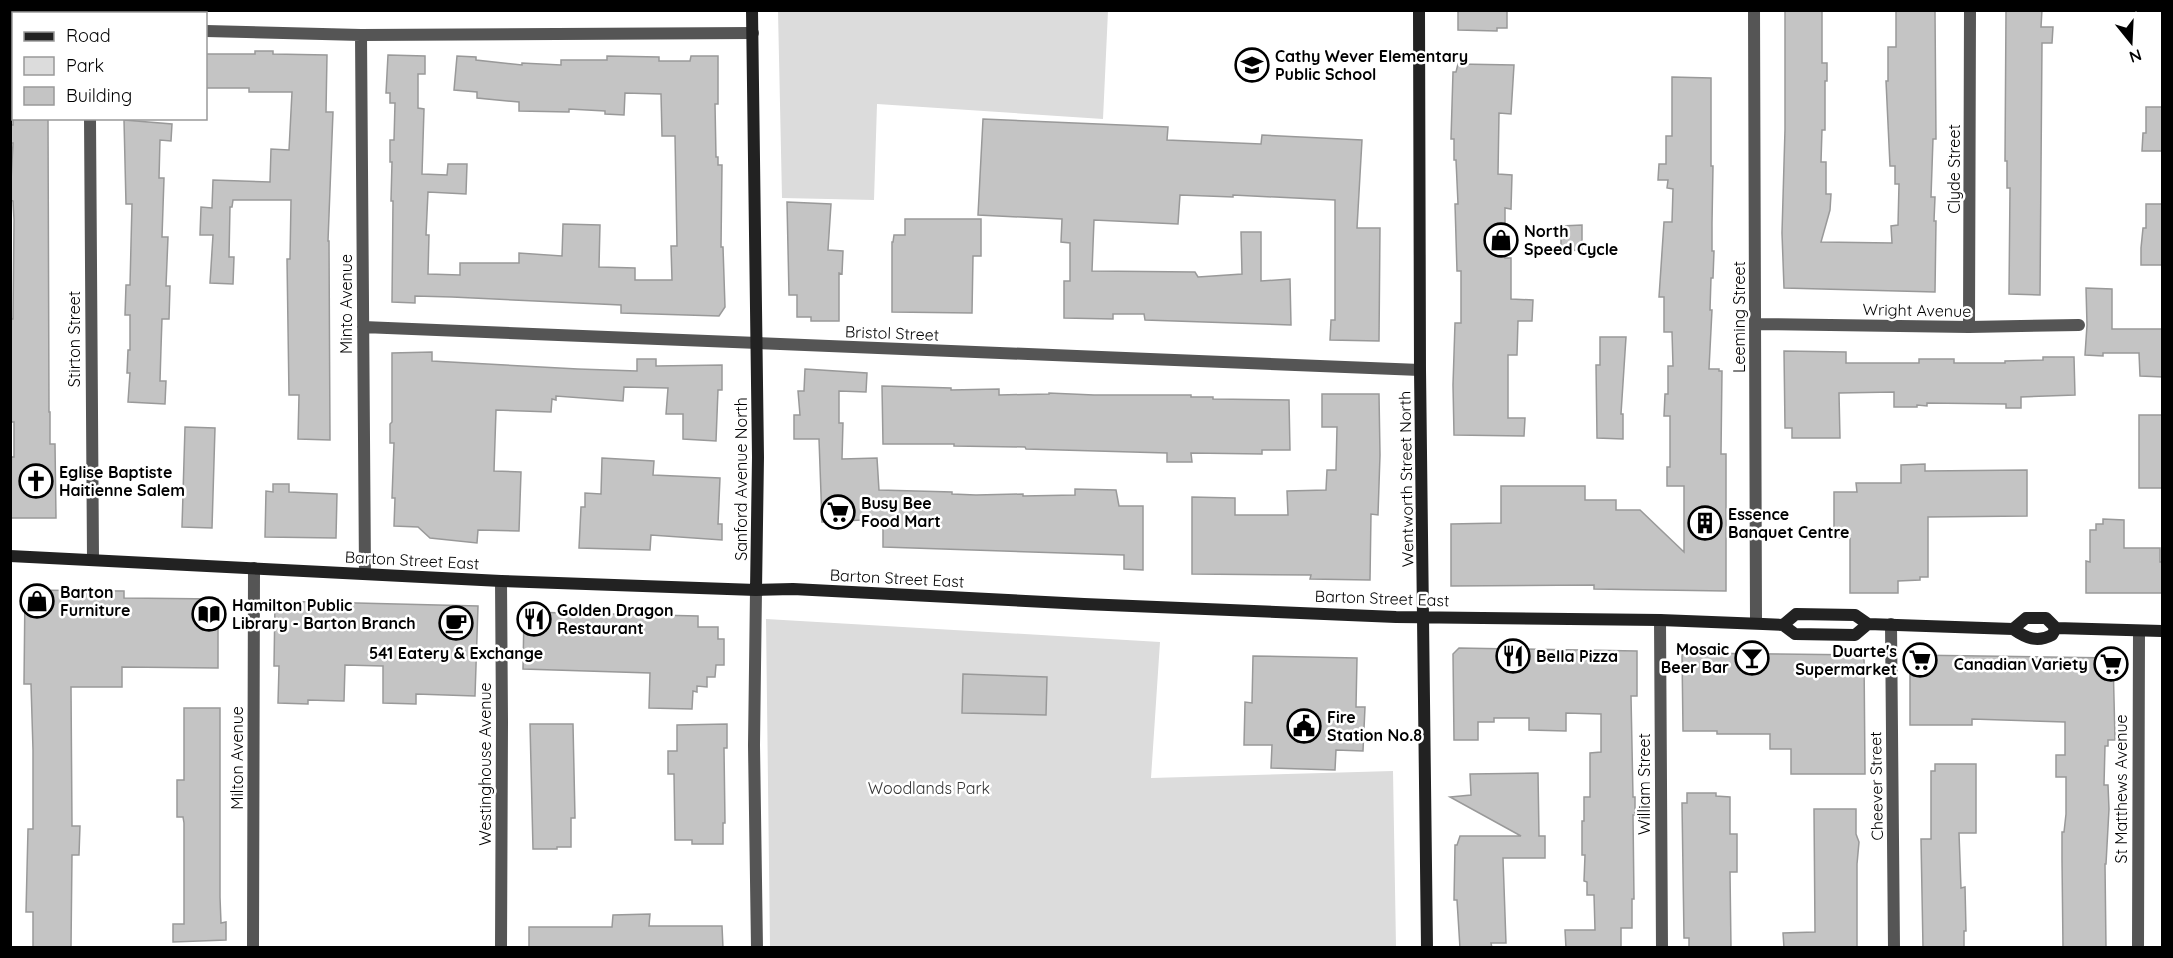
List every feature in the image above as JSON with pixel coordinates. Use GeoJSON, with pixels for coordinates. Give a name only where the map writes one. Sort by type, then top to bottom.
{"type":"FeatureCollection","features":[{"type":"Feature","properties":{"kind":"main road","name":"Sanford Avenue North"},"geometry":{"type":"LineString","coordinates":[[752,10],[758,344],[756,590]]}},
{"type":"Feature","properties":{"kind":"main road","name":"Wentworth Street North"},"geometry":{"type":"LineString","coordinates":[[1419,10],[1420,370],[1427,948]]}},
{"type":"Feature","properties":{"kind":"main road","name":"Barton Street East"},"geometry":{"type":"LineString","coordinates":[[10,556],[501,581],[756,590],[793,589],[1084,604],[1424,616],[1756,623],[1783,625],[1795,634],[1855,635],[1868,624]]}},
{"type":"Feature","properties":{"kind":"main road","name":"Barton Street East"},"geometry":{"type":"LineString","coordinates":[[1783,625],[1796,614],[1855,615],[1868,624],[2013,629],[2026,638],[2046,638],[2052,635],[2056,628]]}},
{"type":"Feature","properties":{"kind":"main road","name":"Barton Street East"},"geometry":{"type":"LineString","coordinates":[[2013,629],[2026,618],[2046,618],[2056,628],[2162,632]]}},
{"type":"Feature","properties":{"kind":"street","name":"Leeming Street"},"geometry":{"type":"LineString","coordinates":[[1754,10],[1756,623]]}},
{"type":"Feature","properties":{"kind":"street","name":"Clyde Street"},"geometry":{"type":"LineString","coordinates":[[1969,327],[1970,10]]}},
{"type":"Feature","properties":{"kind":"street"},"geometry":{"type":"LineString","coordinates":[[207,31],[361,35],[753,33]]}},
{"type":"Feature","properties":{"kind":"street","name":"Minto Avenue"},"geometry":{"type":"LineString","coordinates":[[361,35],[365,573]]}},
{"type":"Feature","properties":{"kind":"street","name":"Stirton Street"},"geometry":{"type":"LineString","coordinates":[[90,120],[93,559]]}},
{"type":"Feature","properties":{"kind":"street","name":"Wright Avenue"},"geometry":{"type":"LineString","coordinates":[[1755,324],[1969,327],[2079,325]]}},
{"type":"Feature","properties":{"kind":"street","name":"Bristol Street"},"geometry":{"type":"LineString","coordinates":[[363,327],[1420,370]]}},
{"type":"Feature","properties":{"kind":"street","name":"Milton Avenue"},"geometry":{"type":"LineString","coordinates":[[254,568],[254,948]]}},
{"type":"Feature","properties":{"kind":"street","name":"Westinghouse Avenue"},"geometry":{"type":"LineString","coordinates":[[501,581],[501,948]]}},
{"type":"Feature","properties":{"kind":"street","name":"Sanford Avenue North"},"geometry":{"type":"LineString","coordinates":[[756,590],[754,745],[757,948]]}},
{"type":"Feature","properties":{"kind":"street","name":"William Street"},"geometry":{"type":"LineString","coordinates":[[1660,620],[1662,948]]}},
{"type":"Feature","properties":{"kind":"street","name":"Cheever Street"},"geometry":{"type":"LineString","coordinates":[[1891,624],[1894,948]]}},
{"type":"Feature","properties":{"kind":"street","name":"St Matthews Avenue"},"geometry":{"type":"LineString","coordinates":[[2138,948],[2139,631]]}},
{"type":"Feature","properties":{"kind":"green space"},"geometry":{"type":"Polygon","coordinates":[[[778,11],[1108,11],[1103,119],[877,104],[874,200],[782,198],[778,11]]]}},
{"type":"Feature","properties":{"kind":"green space","name":"Woodlands Park"},"geometry":{"type":"Polygon","coordinates":[[[766,619],[1160,642],[1151,778],[1393,771],[1396,947],[770,947],[766,619]]]}},
{"type":"Feature","properties":{"kind":"building"},"geometry":{"type":"Polygon","coordinates":[[[1458,10],[1507,11],[1507,28],[1497,28],[1497,31],[1458,30],[1458,10]]]}},
{"type":"Feature","properties":{"kind":"building"},"geometry":{"type":"Polygon","coordinates":[[[1785,10],[1822,10],[1822,63],[1827,63],[1827,81],[1825,81],[1825,130],[1822,130],[1821,162],[1826,162],[1826,194],[1831,194],[1830,210],[1821,242],[1892,243],[1891,226],[1898,225],[1899,184],[1895,184],[1895,166],[1890,166],[1886,81],[1888,81],[1888,47],[1896,47],[1896,10],[1935,10],[1936,139],[1933,139],[1931,197],[1935,197],[1935,292],[1784,288],[1782,233],[1785,10]]]}},
{"type":"Feature","properties":{"kind":"building"},"geometry":{"type":"Polygon","coordinates":[[[2006,10],[2042,10],[2041,27],[2053,27],[2052,43],[2042,43],[2040,295],[2009,294],[2010,188],[2007,188],[2007,161],[2005,161],[2006,10]]]}},
{"type":"Feature","properties":{"kind":"building"},"geometry":{"type":"Polygon","coordinates":[[[255,51],[273,51],[273,54],[327,55],[326,112],[333,112],[328,241],[330,440],[298,439],[299,395],[289,395],[287,259],[290,259],[291,200],[233,200],[232,207],[230,207],[229,257],[234,257],[233,284],[210,283],[213,235],[200,235],[201,207],[212,208],[213,180],[270,182],[271,149],[289,150],[292,92],[249,92],[249,88],[207,88],[207,54],[255,54],[255,51]]]}},
{"type":"Feature","properties":{"kind":"building"},"geometry":{"type":"Polygon","coordinates":[[[388,55],[425,56],[425,74],[418,74],[418,108],[424,109],[422,174],[447,175],[448,164],[467,164],[466,194],[428,192],[426,235],[429,235],[428,274],[460,275],[460,263],[519,263],[519,253],[562,256],[563,224],[600,225],[599,267],[635,268],[635,280],[672,280],[671,246],[677,246],[675,136],[662,136],[661,94],[625,93],[624,115],[605,114],[605,111],[569,109],[569,112],[519,111],[519,102],[477,98],[477,92],[454,90],[457,56],[522,65],[522,63],[561,65],[561,60],[607,60],[607,56],[659,57],[659,61],[690,61],[691,56],[718,56],[718,104],[715,104],[716,157],[718,157],[718,165],[722,165],[721,247],[723,247],[725,307],[719,316],[621,313],[621,305],[452,297],[415,296],[415,303],[392,302],[393,201],[391,201],[390,140],[394,140],[395,103],[390,103],[390,93],[386,93],[388,55]]]}},
{"type":"Feature","properties":{"kind":"building"},"geometry":{"type":"Polygon","coordinates":[[[1458,64],[1514,65],[1511,114],[1499,113],[1498,174],[1512,175],[1511,209],[1505,208],[1505,258],[1511,258],[1511,299],[1533,300],[1532,321],[1518,321],[1517,355],[1508,355],[1508,418],[1525,418],[1524,436],[1454,435],[1455,323],[1461,323],[1461,271],[1457,271],[1456,160],[1454,160],[1454,139],[1451,139],[1453,72],[1456,72],[1458,64]]]}},
{"type":"Feature","properties":{"kind":"building"},"geometry":{"type":"Polygon","coordinates":[[[1672,77],[1711,78],[1712,251],[1714,251],[1713,278],[1711,278],[1709,369],[1722,371],[1721,454],[1726,454],[1726,591],[1594,589],[1594,585],[1451,586],[1451,524],[1501,523],[1501,486],[1585,486],[1585,500],[1616,500],[1616,510],[1640,510],[1684,552],[1684,486],[1667,486],[1667,467],[1670,467],[1670,416],[1664,416],[1665,394],[1668,394],[1668,366],[1673,366],[1672,332],[1664,332],[1664,297],[1659,297],[1664,222],[1672,222],[1673,189],[1667,188],[1668,180],[1658,180],[1659,164],[1666,164],[1666,136],[1672,136],[1672,77]]]}},
{"type":"Feature","properties":{"kind":"building"},"geometry":{"type":"Polygon","coordinates":[[[2146,107],[2163,107],[2163,151],[2142,151],[2143,133],[2146,133],[2146,107]]]}},
{"type":"Feature","properties":{"kind":"building"},"geometry":{"type":"Polygon","coordinates":[[[983,119],[1168,127],[1167,140],[1261,144],[1262,135],[1362,140],[1357,228],[1380,228],[1379,341],[1330,340],[1331,320],[1335,320],[1335,200],[1180,195],[1178,224],[1094,220],[1092,271],[1195,272],[1198,277],[1242,274],[1241,232],[1261,232],[1261,281],[1290,279],[1291,325],[1145,320],[1144,314],[1113,314],[1113,319],[1064,318],[1064,281],[1070,281],[1070,243],[1061,242],[1062,219],[978,215],[983,119]]]}},
{"type":"Feature","properties":{"kind":"building"},"geometry":{"type":"Polygon","coordinates":[[[13,120],[48,120],[49,412],[50,444],[55,444],[56,518],[10,518],[10,457],[14,457],[14,422],[10,422],[10,319],[13,319],[14,220],[13,201],[10,200],[13,143],[10,143],[10,125],[13,125],[13,120]]]}},
{"type":"Feature","properties":{"kind":"building"},"geometry":{"type":"Polygon","coordinates":[[[124,120],[172,124],[171,141],[160,140],[159,178],[164,178],[162,237],[168,237],[166,286],[170,286],[169,319],[162,319],[160,381],[166,381],[165,404],[128,402],[130,315],[125,315],[126,285],[130,285],[132,204],[126,204],[124,120]]]}},
{"type":"Feature","properties":{"kind":"building"},"geometry":{"type":"Polygon","coordinates":[[[787,202],[831,204],[828,250],[843,251],[842,274],[839,273],[839,321],[811,321],[811,317],[797,317],[797,295],[789,295],[787,202]]]}},
{"type":"Feature","properties":{"kind":"building"},"geometry":{"type":"Polygon","coordinates":[[[2146,204],[2163,204],[2163,265],[2141,265],[2143,228],[2146,228],[2146,204]]]}},
{"type":"Feature","properties":{"kind":"building"},"geometry":{"type":"Polygon","coordinates":[[[905,219],[981,219],[981,256],[973,256],[972,313],[892,312],[892,242],[894,235],[905,235],[905,219]]]}},
{"type":"Feature","properties":{"kind":"building"},"geometry":{"type":"Polygon","coordinates":[[[1582,225],[1582,250],[1561,251],[1561,226],[1582,225]]]}},
{"type":"Feature","properties":{"kind":"building"},"geometry":{"type":"Polygon","coordinates":[[[2086,288],[2112,289],[2112,329],[2163,329],[2163,377],[2140,376],[2139,353],[2085,355],[2086,288]]]}},
{"type":"Feature","properties":{"kind":"building"},"geometry":{"type":"Polygon","coordinates":[[[1600,337],[1626,337],[1621,414],[1623,414],[1623,439],[1597,438],[1596,365],[1600,365],[1600,337]]]}},
{"type":"Feature","properties":{"kind":"building"},"geometry":{"type":"Polygon","coordinates":[[[1784,351],[1846,352],[1846,363],[1919,363],[1919,359],[1954,359],[1954,363],[2005,363],[2005,361],[2043,360],[2043,357],[2074,357],[2075,395],[2021,397],[2021,408],[2006,408],[2006,404],[1927,403],[1927,406],[1894,407],[1894,392],[1839,393],[1840,438],[1792,438],[1792,428],[1785,428],[1784,351]]]}},
{"type":"Feature","properties":{"kind":"building"},"geometry":{"type":"Polygon","coordinates":[[[432,352],[432,361],[578,369],[637,371],[637,359],[656,359],[656,366],[722,365],[722,390],[718,390],[716,441],[683,439],[683,414],[666,414],[668,388],[624,387],[623,401],[556,396],[556,400],[552,399],[551,412],[496,410],[494,471],[521,472],[519,531],[478,530],[477,543],[430,538],[418,527],[394,526],[395,498],[392,498],[394,443],[390,443],[390,424],[392,422],[392,353],[432,352]]]}},
{"type":"Feature","properties":{"kind":"building"},"geometry":{"type":"Polygon","coordinates":[[[805,369],[867,373],[866,392],[839,391],[839,423],[843,423],[842,459],[877,458],[879,490],[976,495],[1023,494],[1023,496],[1075,495],[1075,489],[1116,490],[1119,506],[1143,506],[1143,570],[1124,569],[1124,555],[883,547],[883,519],[822,522],[819,439],[794,439],[794,415],[800,415],[798,391],[804,391],[805,369]]]}},
{"type":"Feature","properties":{"kind":"building"},"geometry":{"type":"Polygon","coordinates":[[[882,386],[951,388],[951,390],[999,389],[999,395],[1049,393],[1191,395],[1191,397],[1213,397],[1213,399],[1289,400],[1290,450],[1262,450],[1262,454],[1191,453],[1192,462],[1167,462],[1167,453],[954,446],[954,444],[883,444],[882,386]]]}},
{"type":"Feature","properties":{"kind":"building"},"geometry":{"type":"Polygon","coordinates":[[[1322,394],[1379,394],[1378,515],[1371,514],[1370,580],[1310,579],[1311,575],[1192,574],[1192,497],[1235,498],[1235,515],[1288,515],[1287,491],[1326,490],[1327,470],[1336,470],[1337,427],[1322,427],[1322,394]]]}},
{"type":"Feature","properties":{"kind":"building"},"geometry":{"type":"Polygon","coordinates":[[[2139,415],[2163,415],[2163,488],[2139,488],[2139,415]]]}},
{"type":"Feature","properties":{"kind":"building"},"geometry":{"type":"Polygon","coordinates":[[[185,427],[215,428],[212,528],[182,527],[185,427]]]}},
{"type":"Feature","properties":{"kind":"building"},"geometry":{"type":"Polygon","coordinates":[[[602,458],[654,461],[653,475],[720,478],[718,524],[722,524],[722,540],[651,535],[650,550],[579,548],[581,507],[585,507],[585,493],[601,494],[602,458]]]}},
{"type":"Feature","properties":{"kind":"building"},"geometry":{"type":"Polygon","coordinates":[[[1925,464],[1925,471],[2027,470],[2027,516],[1928,517],[1928,577],[1920,577],[1920,580],[1898,581],[1898,593],[1850,593],[1850,538],[1834,538],[1834,492],[1857,492],[1856,483],[1901,483],[1901,465],[1925,464]]]}},
{"type":"Feature","properties":{"kind":"building"},"geometry":{"type":"Polygon","coordinates":[[[273,484],[289,484],[289,492],[337,494],[336,538],[265,537],[266,491],[273,492],[273,484]]]}},
{"type":"Feature","properties":{"kind":"building"},"geometry":{"type":"Polygon","coordinates":[[[2103,519],[2124,520],[2124,548],[2160,548],[2160,562],[2163,562],[2163,593],[2086,593],[2086,561],[2090,562],[2090,530],[2096,530],[2096,524],[2103,524],[2103,519]]]}},
{"type":"Feature","properties":{"kind":"building"},"geometry":{"type":"Polygon","coordinates":[[[25,590],[124,591],[124,598],[218,599],[218,668],[122,667],[122,687],[71,687],[72,826],[80,826],[79,855],[72,855],[71,948],[33,948],[33,912],[26,912],[28,829],[33,829],[33,750],[31,684],[24,684],[25,590]]]}},
{"type":"Feature","properties":{"kind":"building"},"geometry":{"type":"Polygon","coordinates":[[[275,601],[478,606],[475,696],[416,694],[416,704],[383,703],[383,666],[345,665],[344,701],[308,700],[308,704],[278,703],[279,666],[274,666],[275,601]]]}},
{"type":"Feature","properties":{"kind":"building"},"geometry":{"type":"Polygon","coordinates":[[[524,612],[698,616],[698,627],[718,627],[718,639],[724,639],[724,665],[716,665],[715,677],[707,677],[707,687],[697,686],[697,692],[693,691],[692,709],[649,708],[650,673],[523,669],[524,612]]]}},
{"type":"Feature","properties":{"kind":"building"},"geometry":{"type":"Polygon","coordinates":[[[1459,648],[1637,651],[1637,696],[1631,696],[1633,797],[1635,797],[1635,815],[1633,815],[1634,899],[1632,899],[1632,928],[1621,928],[1621,948],[1566,948],[1565,930],[1595,930],[1594,895],[1587,895],[1587,882],[1584,881],[1585,855],[1582,855],[1582,821],[1584,821],[1584,797],[1590,797],[1590,753],[1601,752],[1601,714],[1566,713],[1566,731],[1529,730],[1529,718],[1494,718],[1494,722],[1478,722],[1478,740],[1454,740],[1453,654],[1459,648]]]}},
{"type":"Feature","properties":{"kind":"building"},"geometry":{"type":"Polygon","coordinates":[[[1682,653],[1864,655],[1865,774],[1791,774],[1791,749],[1770,749],[1770,734],[1717,734],[1717,731],[1683,731],[1682,653]]]}},
{"type":"Feature","properties":{"kind":"building"},"geometry":{"type":"Polygon","coordinates":[[[1910,655],[2113,658],[2115,740],[2108,740],[2108,746],[2105,746],[2104,785],[2108,785],[2109,809],[2105,864],[2106,948],[2063,948],[2062,832],[2064,832],[2066,814],[2066,777],[2056,777],[2056,755],[2065,755],[2065,722],[1972,719],[1972,725],[1910,725],[1910,655]]]}},
{"type":"Feature","properties":{"kind":"building","name":"Fire Station No.8"},"geometry":{"type":"Polygon","coordinates":[[[1253,656],[1357,658],[1356,707],[1365,707],[1363,751],[1336,750],[1335,770],[1271,768],[1272,745],[1244,745],[1245,702],[1252,703],[1253,656]]]}},
{"type":"Feature","properties":{"kind":"building"},"geometry":{"type":"Polygon","coordinates":[[[963,674],[1047,677],[1046,715],[962,713],[963,674]]]}},
{"type":"Feature","properties":{"kind":"building"},"geometry":{"type":"Polygon","coordinates":[[[184,708],[220,708],[220,897],[221,923],[226,922],[226,940],[173,942],[173,924],[184,924],[184,823],[183,817],[177,817],[177,780],[184,780],[184,708]]]}},
{"type":"Feature","properties":{"kind":"building"},"geometry":{"type":"Polygon","coordinates":[[[530,724],[573,724],[575,818],[571,818],[571,847],[533,849],[530,724]]]}},
{"type":"Feature","properties":{"kind":"building"},"geometry":{"type":"Polygon","coordinates":[[[727,724],[727,748],[724,748],[723,844],[692,844],[692,840],[675,840],[674,774],[668,774],[668,751],[677,751],[677,725],[727,724]]]}},
{"type":"Feature","properties":{"kind":"building"},"geometry":{"type":"Polygon","coordinates":[[[1935,764],[1976,764],[1976,833],[1959,833],[1961,888],[1965,887],[1964,948],[1923,948],[1921,839],[1931,839],[1931,771],[1935,771],[1935,764]]]}},
{"type":"Feature","properties":{"kind":"building"},"geometry":{"type":"Polygon","coordinates":[[[1538,773],[1539,836],[1545,836],[1545,858],[1503,858],[1506,943],[1491,943],[1492,948],[1460,948],[1457,900],[1454,900],[1455,845],[1460,836],[1521,836],[1450,797],[1471,795],[1470,774],[1538,773]]]}},
{"type":"Feature","properties":{"kind":"building"},"geometry":{"type":"Polygon","coordinates":[[[1687,793],[1716,793],[1716,796],[1730,797],[1730,834],[1737,834],[1737,872],[1730,872],[1731,948],[1689,948],[1689,938],[1684,938],[1682,803],[1687,803],[1687,793]]]}},
{"type":"Feature","properties":{"kind":"building"},"geometry":{"type":"Polygon","coordinates":[[[1814,809],[1856,809],[1856,834],[1859,842],[1857,948],[1784,948],[1783,933],[1815,932],[1814,809]]]}},
{"type":"Feature","properties":{"kind":"building"},"geometry":{"type":"Polygon","coordinates":[[[650,914],[649,926],[722,926],[723,948],[529,948],[529,927],[612,927],[613,915],[650,914]]]}},
{"type":"Feature","properties":{"kind":"place","name":"Cathy Wever Elementary Public School"},"geometry":{"type":"Point","coordinates":[1252,65]}},
{"type":"Feature","properties":{"kind":"place","name":"North Speed Cycle"},"geometry":{"type":"Point","coordinates":[1501,240]}},
{"type":"Feature","properties":{"kind":"place","name":"Eglise Baptiste Haitienne Salem"},"geometry":{"type":"Point","coordinates":[36,481]}},
{"type":"Feature","properties":{"kind":"place","name":"Busy Bee Food Mart"},"geometry":{"type":"Point","coordinates":[838,512]}},
{"type":"Feature","properties":{"kind":"place","name":"Essence Banquet Centre"},"geometry":{"type":"Point","coordinates":[1705,523]}},
{"type":"Feature","properties":{"kind":"place","name":"Barton Furniture"},"geometry":{"type":"Point","coordinates":[37,601]}},
{"type":"Feature","properties":{"kind":"place","name":"Hamilton Public Library - Barton Branch"},"geometry":{"type":"Point","coordinates":[209,614]}},
{"type":"Feature","properties":{"kind":"place","name":"Golden Dragon Restaurant"},"geometry":{"type":"Point","coordinates":[534,619]}},
{"type":"Feature","properties":{"kind":"place","name":"541 Eatery & Exchange"},"geometry":{"type":"Point","coordinates":[456,623]}},
{"type":"Feature","properties":{"kind":"place","name":"Bella Pizza"},"geometry":{"type":"Point","coordinates":[1513,656]}},
{"type":"Feature","properties":{"kind":"place","name":"Mosaic Beer Bar"},"geometry":{"type":"Point","coordinates":[1752,658]}},
{"type":"Feature","properties":{"kind":"place","name":"Duarte's Supermarket"},"geometry":{"type":"Point","coordinates":[1920,660]}},
{"type":"Feature","properties":{"kind":"place","name":"Canadian Variety"},"geometry":{"type":"Point","coordinates":[2111,664]}},
{"type":"Feature","properties":{"kind":"place","name":"Fire Station No.8"},"geometry":{"type":"Point","coordinates":[1304,726]}}]}
